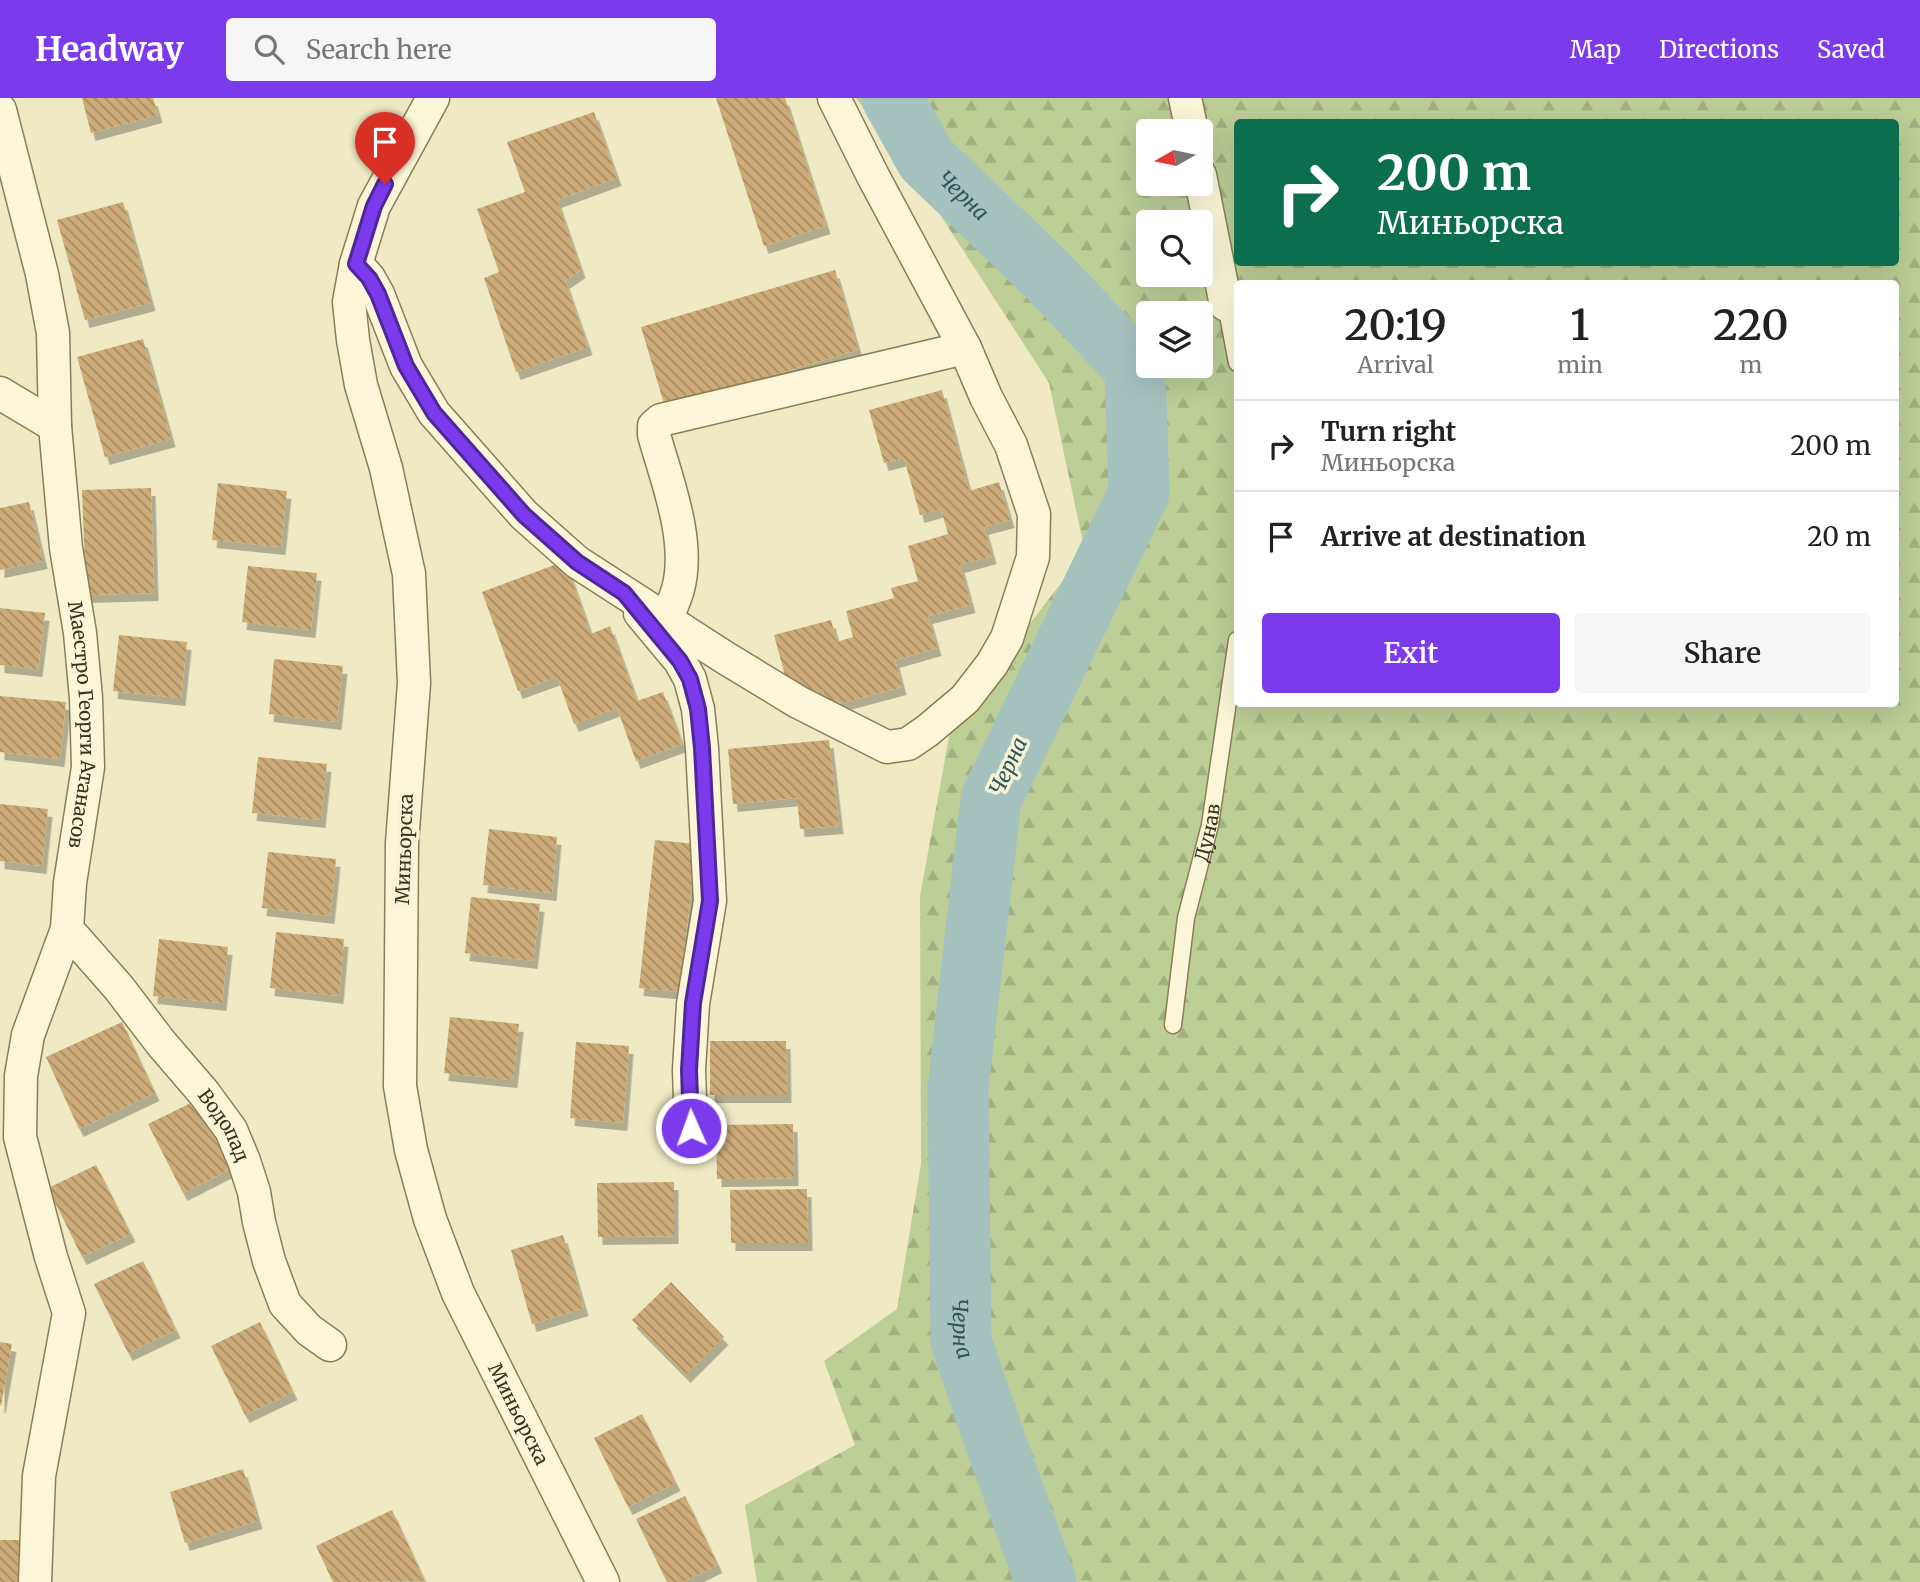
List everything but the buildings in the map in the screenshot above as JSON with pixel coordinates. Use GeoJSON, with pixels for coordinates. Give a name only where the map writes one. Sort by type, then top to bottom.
{"type":"FeatureCollection","features":[{"type":"Feature","properties":{"kind":"street","name":"Миньорска"},"geometry":{"type":"LineString","coordinates":[[433,98],[374,206],[356,264],[349,302],[361,385],[386,468],[409,574],[414,683],[402,843],[400,1086],[411,1150],[430,1219],[458,1293],[603,1582]]}},
{"type":"Feature","properties":{"kind":"street"},"geometry":{"type":"LineString","coordinates":[[356,264],[369,278],[378,294],[406,366],[434,413],[524,515],[577,562],[798,702],[887,747],[908,744],[965,699],[992,664],[1007,638],[1033,557],[1034,514],[1011,445],[965,348],[834,98]]}},
{"type":"Feature","properties":{"kind":"street"},"geometry":{"type":"LineString","coordinates":[[1185,98],[1189,119]]}},
{"type":"Feature","properties":{"kind":"street","name":"Маестро Георги Атанасов"},"geometry":{"type":"LineString","coordinates":[[0,110],[42,274],[52,333],[55,426],[66,548],[80,633],[86,698],[88,767],[70,883],[68,929],[27,1035],[21,1076],[20,1137],[51,1257],[69,1313],[40,1476],[35,1582]]}},
{"type":"Feature","properties":{"kind":"street"},"geometry":{"type":"LineString","coordinates":[[1204,196],[1226,304]]}},
{"type":"Feature","properties":{"kind":"street"},"geometry":{"type":"LineString","coordinates":[[666,620],[678,589],[682,556],[676,513],[654,435],[654,426],[661,420],[965,348]]}},
{"type":"Feature","properties":{"kind":"street"},"geometry":{"type":"LineString","coordinates":[[0,393],[55,426]]}},
{"type":"Feature","properties":{"kind":"street"},"geometry":{"type":"LineString","coordinates":[[624,593],[680,661],[690,679],[698,709],[710,901],[693,1003],[689,1070],[691,1128]]}},
{"type":"Feature","properties":{"kind":"street","name":"Водопад"},"geometry":{"type":"LineString","coordinates":[[68,929],[120,988],[231,1130],[254,1192],[269,1261],[285,1304],[309,1330],[330,1345]]}},
{"type":"Feature","properties":{"kind":"lane"},"geometry":{"type":"LineString","coordinates":[[1226,304],[1234,347]]}},
{"type":"Feature","properties":{"kind":"lane","name":"Дунав"},"geometry":{"type":"LineString","coordinates":[[1173,1025],[1186,918],[1210,825],[1234,661]]}},
{"type":"Feature","properties":{"kind":"green space"},"geometry":{"type":"Polygon","coordinates":[[[856,98],[1920,98],[1920,1582],[757,1582],[745,1505],[855,1445],[824,1361],[897,1309],[921,1164],[920,896],[951,726],[1085,552],[1049,383],[937,210],[856,98]]]}},
{"type":"Feature","properties":{"kind":"waterway","name":"Черна"},"geometry":{"type":"LineString","coordinates":[[892,98],[926,159],[1047,275],[1135,368],[1139,493],[991,799],[958,1088],[961,1341],[1046,1582]]}},
{"type":"Feature","properties":{"kind":"route"},"geometry":{"type":"LineString","coordinates":[[385,184],[374,206],[356,264],[369,278],[378,294],[406,366],[434,413],[524,515],[577,562],[624,593],[680,661],[690,679],[698,709],[702,748],[710,901],[693,1003],[689,1070],[691,1128]]}}]}
